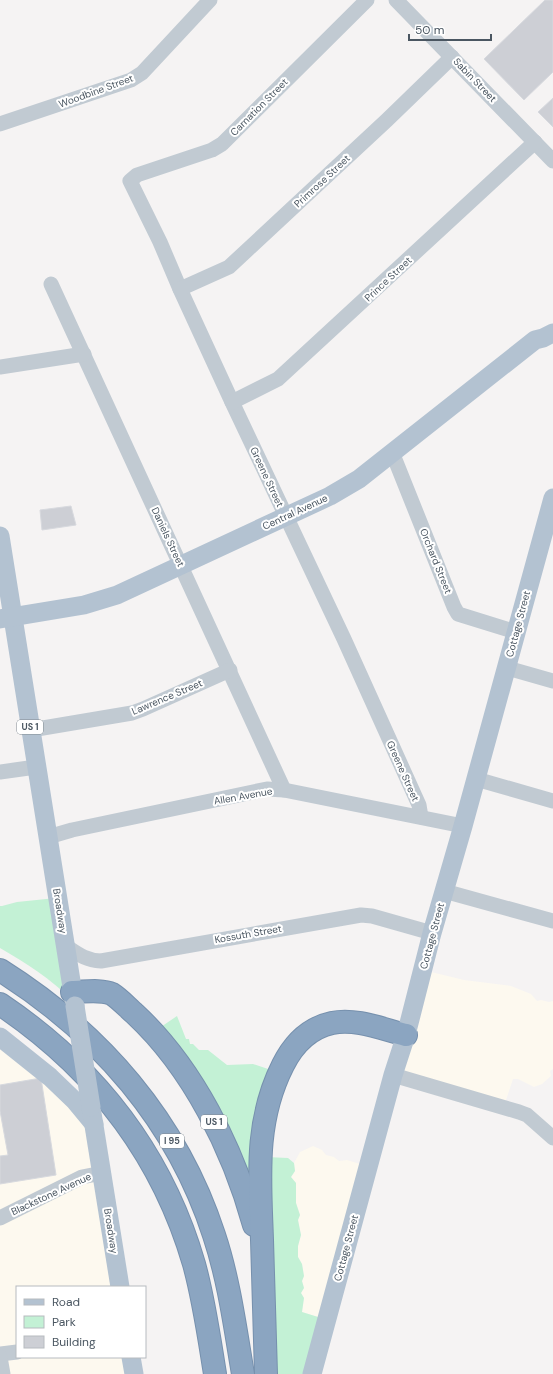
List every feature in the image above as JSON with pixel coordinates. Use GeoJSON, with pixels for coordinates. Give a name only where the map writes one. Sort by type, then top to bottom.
{"type":"FeatureCollection","features":[{"type":"Feature","properties":{"kind":"highway","name":"I 95"},"geometry":{"type":"LineString","coordinates":[[0,970],[47,1002],[93,1042],[135,1087],[170,1138],[200,1197],[215,1235],[228,1287],[243,1374]]}},
{"type":"Feature","properties":{"kind":"highway","name":"US 1"},"geometry":{"type":"LineString","coordinates":[[73,999],[100,992],[112,995],[142,1021],[151,1031],[185,1074],[209,1113],[232,1160],[248,1205],[262,1262],[266,1374]]}},
{"type":"Feature","properties":{"kind":"highway","name":"I 95"},"geometry":{"type":"LineString","coordinates":[[0,1004],[46,1038],[91,1080],[119,1114],[148,1156],[167,1192],[188,1246],[199,1284],[215,1374]]}},
{"type":"Feature","properties":{"kind":"highway"},"geometry":{"type":"LineString","coordinates":[[262,1262],[260,1165],[262,1132],[265,1112],[271,1093],[279,1073],[289,1055],[297,1043],[308,1033],[319,1027],[332,1023],[358,1023],[406,1035]]}},
{"type":"Feature","properties":{"kind":"main road"},"geometry":{"type":"LineString","coordinates":[[535,340],[553,324]]}},
{"type":"Feature","properties":{"kind":"main road","name":"Central Avenue"},"geometry":{"type":"LineString","coordinates":[[6,618],[99,602],[285,517],[344,488],[535,340],[553,333]]}},
{"type":"Feature","properties":{"kind":"main road","name":"Cottage Street"},"geometry":{"type":"LineString","coordinates":[[312,1374],[393,1075],[406,1035],[432,933],[476,780],[553,498]]}},
{"type":"Feature","properties":{"kind":"main road","name":"Broadway"},"geometry":{"type":"LineString","coordinates":[[0,536],[6,618],[31,730],[120,1286]]}},
{"type":"Feature","properties":{"kind":"main road"},"geometry":{"type":"LineString","coordinates":[[0,1037],[50,1077],[93,1116]]}},
{"type":"Feature","properties":{"kind":"main road"},"geometry":{"type":"LineString","coordinates":[[131,1358],[134,1374]]}},
{"type":"Feature","properties":{"kind":"street","name":"Woodbine Street"},"geometry":{"type":"LineString","coordinates":[[0,124],[137,77],[210,0]]}},
{"type":"Feature","properties":{"kind":"street","name":"Carnation Street"},"geometry":{"type":"LineString","coordinates":[[130,181],[137,175],[212,150],[222,144],[367,0]]}},
{"type":"Feature","properties":{"kind":"street","name":"Sabin Street"},"geometry":{"type":"LineString","coordinates":[[396,0],[553,161]]}},
{"type":"Feature","properties":{"kind":"street","name":"Primrose Street"},"geometry":{"type":"LineString","coordinates":[[180,289],[229,267],[370,136],[452,56]]}},
{"type":"Feature","properties":{"kind":"street","name":"Prince Street"},"geometry":{"type":"LineString","coordinates":[[232,402],[278,379],[535,142]]}},
{"type":"Feature","properties":{"kind":"street","name":"Greene Street"},"geometry":{"type":"LineString","coordinates":[[130,181],[160,242],[180,289],[285,517],[344,639],[419,805],[421,817]]}},
{"type":"Feature","properties":{"kind":"street","name":"Daniels Street"},"geometry":{"type":"LineString","coordinates":[[51,284],[284,790]]}},
{"type":"Feature","properties":{"kind":"street"},"geometry":{"type":"LineString","coordinates":[[0,367],[84,354]]}},
{"type":"Feature","properties":{"kind":"street","name":"Orchard Street"},"geometry":{"type":"LineString","coordinates":[[392,452],[458,614],[516,632]]}},
{"type":"Feature","properties":{"kind":"street"},"geometry":{"type":"LineString","coordinates":[[507,668],[553,681]]}},
{"type":"Feature","properties":{"kind":"street","name":"Lawrence Street"},"geometry":{"type":"LineString","coordinates":[[31,730],[132,713],[230,670]]}},
{"type":"Feature","properties":{"kind":"street"},"geometry":{"type":"LineString","coordinates":[[0,772],[36,766]]}},
{"type":"Feature","properties":{"kind":"street"},"geometry":{"type":"LineString","coordinates":[[476,780],[553,801]]}},
{"type":"Feature","properties":{"kind":"street","name":"Allen Avenue"},"geometry":{"type":"LineString","coordinates":[[48,837],[267,789],[284,790],[463,826]]}},
{"type":"Feature","properties":{"kind":"street"},"geometry":{"type":"LineString","coordinates":[[444,891],[553,921]]}},
{"type":"Feature","properties":{"kind":"street","name":"Kossuth Street"},"geometry":{"type":"LineString","coordinates":[[66,946],[82,957],[90,960],[101,961],[361,915],[372,916],[432,933]]}},
{"type":"Feature","properties":{"kind":"street"},"geometry":{"type":"LineString","coordinates":[[393,1075],[527,1115],[553,1138]]}},
{"type":"Feature","properties":{"kind":"street","name":"Blackstone Avenue"},"geometry":{"type":"LineString","coordinates":[[0,1218],[82,1178],[102,1173]]}},
{"type":"Feature","properties":{"kind":"street"},"geometry":{"type":"LineString","coordinates":[[3,1374],[0,1356],[16,1352]]}},
{"type":"Feature","properties":{"kind":"shaded area"},"geometry":{"type":"Polygon","coordinates":[[[427,971],[464,980],[511,986],[531,994],[537,1001],[553,1001],[553,1069],[550,1071],[551,1076],[542,1084],[534,1087],[518,1079],[513,1079],[504,1106],[400,1079],[427,971]]]}},
{"type":"Feature","properties":{"kind":"shaded area"},"geometry":{"type":"Polygon","coordinates":[[[0,1038],[93,1116],[124,1286],[16,1286],[16,1358],[134,1358],[136,1374],[5,1374],[0,1344],[0,1038]]]}},
{"type":"Feature","properties":{"kind":"shaded area"},"geometry":{"type":"Polygon","coordinates":[[[313,1146],[322,1150],[326,1155],[334,1157],[339,1161],[347,1160],[373,1168],[331,1321],[302,1312],[304,1298],[301,1293],[304,1288],[302,1281],[304,1276],[302,1264],[298,1257],[298,1246],[301,1235],[298,1220],[300,1215],[296,1203],[296,1183],[291,1177],[295,1171],[294,1163],[300,1152],[313,1146]]]}},
{"type":"Feature","properties":{"kind":"green space"},"geometry":{"type":"Polygon","coordinates":[[[56,898],[72,1000],[56,985],[38,972],[0,948],[0,906],[17,902],[56,898]]]}},
{"type":"Feature","properties":{"kind":"green space"},"geometry":{"type":"Polygon","coordinates":[[[177,1016],[186,1039],[189,1039],[190,1044],[193,1044],[199,1050],[208,1050],[227,1065],[253,1064],[280,1073],[266,1157],[288,1158],[294,1163],[295,1171],[291,1177],[296,1183],[296,1203],[300,1215],[298,1220],[301,1235],[298,1246],[298,1257],[302,1264],[304,1276],[302,1281],[304,1288],[301,1293],[304,1298],[302,1312],[331,1321],[317,1374],[273,1374],[270,1240],[152,1033],[177,1016]]]}},
{"type":"Feature","properties":{"kind":"building"},"geometry":{"type":"Polygon","coordinates":[[[545,0],[553,0],[553,72],[524,100],[484,59],[545,0]]]}},
{"type":"Feature","properties":{"kind":"building"},"geometry":{"type":"Polygon","coordinates":[[[553,98],[553,127],[538,112],[553,98]]]}},
{"type":"Feature","properties":{"kind":"building"},"geometry":{"type":"Polygon","coordinates":[[[71,506],[76,525],[42,530],[40,510],[71,506]]]}},
{"type":"Feature","properties":{"kind":"building"},"geometry":{"type":"Polygon","coordinates":[[[41,1078],[56,1175],[0,1184],[0,1156],[8,1155],[0,1111],[0,1085],[41,1078]]]}}]}
